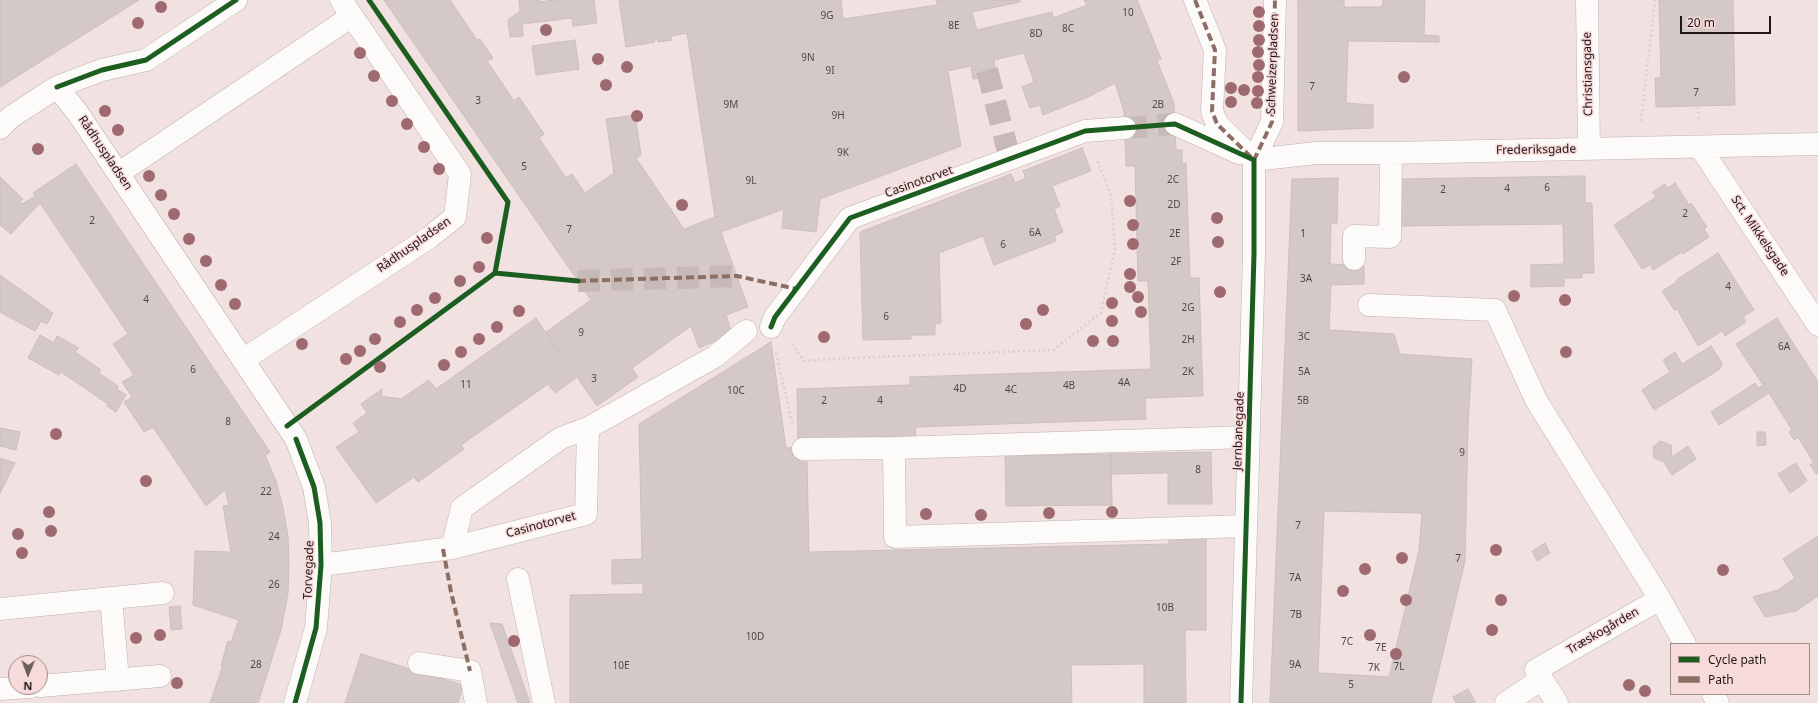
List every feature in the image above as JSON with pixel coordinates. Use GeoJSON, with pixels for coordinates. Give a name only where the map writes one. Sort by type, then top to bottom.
{"type":"FeatureCollection","features":[{"type":"Feature","properties":{"kind":"street"},"geometry":{"type":"LineString","coordinates":[[0,128],[11,117],[57,87],[102,70],[146,60],[236,0]]}},
{"type":"Feature","properties":{"kind":"street"},"geometry":{"type":"LineString","coordinates":[[1195,0],[1215,50],[1212,111],[1217,124],[1254,160]]}},
{"type":"Feature","properties":{"kind":"street","name":"Schweizerpladsen"},"geometry":{"type":"LineString","coordinates":[[1254,160],[1272,122],[1275,0]]}},
{"type":"Feature","properties":{"kind":"street","name":"Christiansgade"},"geometry":{"type":"LineString","coordinates":[[1587,0],[1589,148]]}},
{"type":"Feature","properties":{"kind":"street"},"geometry":{"type":"LineString","coordinates":[[119,173],[172,137],[346,8]]}},
{"type":"Feature","properties":{"kind":"street","name":"Rådhuspladsen"},"geometry":{"type":"LineString","coordinates":[[242,360],[430,237],[455,217],[460,174],[346,8]]}},
{"type":"Feature","properties":{"kind":"street","name":"Rådhuspladsen"},"geometry":{"type":"LineString","coordinates":[[57,87],[77,112],[119,173],[296,439]]}},
{"type":"Feature","properties":{"kind":"street"},"geometry":{"type":"LineString","coordinates":[[1175,124],[1254,160]]}},
{"type":"Feature","properties":{"kind":"street","name":"Casinotorvet"},"geometry":{"type":"LineString","coordinates":[[773,322],[850,218],[1085,132],[1125,128]]}},
{"type":"Feature","properties":{"kind":"street","name":"Frederiksgade"},"geometry":{"type":"LineString","coordinates":[[1254,160],[1316,153],[1390,153],[1818,144]]}},
{"type":"Feature","properties":{"kind":"street","name":"Sct. Mikkelsgade"},"geometry":{"type":"LineString","coordinates":[[1700,147],[1818,325]]}},
{"type":"Feature","properties":{"kind":"street"},"geometry":{"type":"LineString","coordinates":[[1354,259],[1354,236],[1390,237],[1390,153]]}},
{"type":"Feature","properties":{"kind":"street","name":"Jernbanegade"},"geometry":{"type":"LineString","coordinates":[[1241,703],[1254,254],[1254,160]]}},
{"type":"Feature","properties":{"kind":"street"},"geometry":{"type":"LineString","coordinates":[[1369,305],[1495,310],[1536,400],[1660,599],[1684,643]]}},
{"type":"Feature","properties":{"kind":"street"},"geometry":{"type":"LineString","coordinates":[[452,548],[462,508],[561,438],[588,428],[716,356],[746,331]]}},
{"type":"Feature","properties":{"kind":"street","name":"Casinotorvet"},"geometry":{"type":"LineString","coordinates":[[322,565],[452,548],[586,514],[588,428]]}},
{"type":"Feature","properties":{"kind":"street"},"geometry":{"type":"LineString","coordinates":[[799,441],[894,448],[1249,437]]}},
{"type":"Feature","properties":{"kind":"street","name":"Torvegade"},"geometry":{"type":"LineString","coordinates":[[295,703],[316,628],[322,565],[320,523],[314,487],[296,439]]}},
{"type":"Feature","properties":{"kind":"street"},"geometry":{"type":"LineString","coordinates":[[894,448],[895,537],[1246,526]]}},
{"type":"Feature","properties":{"kind":"street"},"geometry":{"type":"LineString","coordinates":[[518,579],[544,703]]}},
{"type":"Feature","properties":{"kind":"street"},"geometry":{"type":"LineString","coordinates":[[0,609],[163,593]]}},
{"type":"Feature","properties":{"kind":"street"},"geometry":{"type":"LineString","coordinates":[[111,598],[118,680]]}},
{"type":"Feature","properties":{"kind":"street","name":"Træskogården"},"geometry":{"type":"LineString","coordinates":[[1542,679],[1536,670],[1660,599]]}},
{"type":"Feature","properties":{"kind":"street"},"geometry":{"type":"LineString","coordinates":[[419,663],[470,671],[476,703]]}},
{"type":"Feature","properties":{"kind":"street"},"geometry":{"type":"LineString","coordinates":[[48,685],[160,676]]}},
{"type":"Feature","properties":{"kind":"street"},"geometry":{"type":"LineString","coordinates":[[1506,703],[1542,679],[1557,703]]}},
{"type":"Feature","properties":{"kind":"path"},"geometry":{"type":"LineString","coordinates":[[1642,148],[1642,108],[1655,0]]}},
{"type":"Feature","properties":{"kind":"path"},"geometry":{"type":"LineString","coordinates":[[773,322],[804,361],[1053,350],[1101,313],[1116,249],[1111,194],[1085,132]]}},
{"type":"Feature","properties":{"kind":"path"},"geometry":{"type":"LineString","coordinates":[[773,322],[799,441]]}},
{"type":"Feature","properties":{"kind":"building"},"geometry":{"type":"Polygon","coordinates":[[[0,0],[139,0],[0,87],[0,0]]]}},
{"type":"Feature","properties":{"kind":"building"},"geometry":{"type":"Polygon","coordinates":[[[384,0],[450,0],[477,40],[480,39],[493,58],[487,61],[514,101],[519,97],[544,134],[539,138],[566,178],[572,174],[585,193],[614,173],[606,119],[635,115],[641,155],[636,158],[684,229],[715,217],[687,33],[671,36],[672,40],[658,42],[657,38],[654,38],[655,42],[626,47],[619,0],[841,0],[843,19],[937,5],[936,0],[1020,0],[1020,2],[972,12],[977,30],[1052,12],[1053,18],[1087,5],[1084,0],[1137,0],[1161,59],[1157,61],[1174,103],[1176,150],[1182,150],[1182,164],[1186,163],[1190,278],[1199,278],[1203,396],[1145,398],[1146,419],[915,427],[916,436],[798,440],[797,389],[910,385],[910,377],[1151,369],[1148,281],[1138,281],[1135,166],[1126,166],[1124,111],[1115,83],[1088,97],[1043,115],[1040,105],[1030,108],[1022,87],[1034,82],[1024,53],[994,60],[996,76],[973,79],[971,66],[948,71],[961,146],[820,199],[816,232],[782,228],[784,209],[721,232],[748,307],[726,315],[732,334],[699,348],[691,326],[632,368],[638,377],[597,406],[546,332],[591,300],[384,0]]]}},
{"type":"Feature","properties":{"kind":"building"},"geometry":{"type":"Polygon","coordinates":[[[519,0],[540,0],[540,2],[555,0],[594,0],[597,23],[573,26],[572,18],[522,24],[523,36],[510,37],[508,20],[520,11],[519,0]]]}},
{"type":"Feature","properties":{"kind":"building"},"geometry":{"type":"Polygon","coordinates":[[[1298,0],[1344,0],[1344,7],[1382,7],[1383,0],[1425,0],[1424,35],[1439,36],[1439,42],[1348,41],[1346,103],[1373,105],[1373,128],[1298,131],[1298,0]]]}},
{"type":"Feature","properties":{"kind":"building"},"geometry":{"type":"Polygon","coordinates":[[[1659,0],[1733,0],[1735,105],[1656,107],[1655,78],[1661,78],[1659,0]]]}},
{"type":"Feature","properties":{"kind":"building"},"geometry":{"type":"Polygon","coordinates":[[[575,40],[579,69],[536,75],[532,46],[575,40]]]}},
{"type":"Feature","properties":{"kind":"building"},"geometry":{"type":"Polygon","coordinates":[[[1082,148],[1091,171],[1052,186],[1060,206],[1054,209],[1063,232],[1054,236],[1056,241],[994,265],[983,236],[939,253],[941,323],[935,324],[935,335],[911,335],[911,339],[863,340],[860,232],[1011,174],[1015,183],[1026,178],[1023,171],[1082,148]]]}},
{"type":"Feature","properties":{"kind":"building"},"geometry":{"type":"Polygon","coordinates":[[[76,164],[270,452],[265,455],[276,481],[288,536],[288,593],[281,630],[258,703],[210,703],[223,665],[221,665],[228,641],[231,642],[239,620],[193,605],[195,551],[231,552],[223,506],[229,505],[225,490],[206,506],[153,427],[144,432],[124,402],[132,397],[122,382],[134,375],[113,344],[128,334],[40,203],[11,234],[0,225],[0,177],[23,199],[20,202],[22,204],[35,196],[33,193],[76,164]]]}},
{"type":"Feature","properties":{"kind":"building"},"geometry":{"type":"Polygon","coordinates":[[[1585,176],[1585,203],[1592,203],[1594,273],[1582,273],[1582,278],[1564,278],[1564,286],[1531,287],[1531,265],[1564,264],[1563,224],[1398,226],[1397,179],[1585,176]]]}},
{"type":"Feature","properties":{"kind":"building"},"geometry":{"type":"Polygon","coordinates":[[[1338,178],[1337,223],[1331,224],[1330,264],[1364,266],[1364,284],[1331,285],[1329,330],[1394,334],[1400,354],[1472,359],[1468,425],[1465,561],[1431,703],[1270,703],[1292,179],[1338,178]],[[1324,511],[1318,673],[1389,677],[1419,550],[1422,513],[1324,511]]]}},
{"type":"Feature","properties":{"kind":"building"},"geometry":{"type":"Polygon","coordinates":[[[1675,183],[1689,205],[1691,203],[1707,227],[1704,229],[1709,237],[1683,254],[1682,252],[1653,270],[1650,265],[1642,269],[1614,225],[1656,197],[1652,192],[1665,184],[1668,188],[1675,183]]]}},
{"type":"Feature","properties":{"kind":"building"},"geometry":{"type":"Polygon","coordinates":[[[1718,253],[1754,310],[1743,317],[1746,322],[1725,336],[1722,331],[1698,346],[1677,309],[1675,311],[1662,291],[1677,282],[1676,280],[1718,253]]]}},
{"type":"Feature","properties":{"kind":"building"},"geometry":{"type":"Polygon","coordinates":[[[0,275],[53,313],[47,324],[41,321],[35,331],[0,312],[0,275]]]}},
{"type":"Feature","properties":{"kind":"building"},"geometry":{"type":"Polygon","coordinates":[[[536,318],[576,378],[555,393],[548,384],[461,445],[464,449],[418,482],[414,477],[376,503],[336,447],[359,432],[353,423],[367,413],[361,404],[382,389],[381,396],[401,399],[429,380],[436,389],[536,318]]]}},
{"type":"Feature","properties":{"kind":"building"},"geometry":{"type":"Polygon","coordinates":[[[1777,318],[1818,382],[1818,473],[1816,474],[1810,465],[1814,463],[1798,437],[1794,440],[1789,432],[1792,430],[1769,393],[1719,425],[1711,412],[1755,383],[1758,388],[1763,385],[1736,344],[1777,318]]]}},
{"type":"Feature","properties":{"kind":"building"},"geometry":{"type":"Polygon","coordinates":[[[40,335],[54,343],[57,336],[79,348],[75,352],[101,370],[99,373],[118,386],[117,389],[126,395],[116,412],[107,406],[108,404],[61,372],[59,375],[28,358],[40,335]]]}},
{"type":"Feature","properties":{"kind":"building"},"geometry":{"type":"Polygon","coordinates":[[[771,342],[786,448],[799,447],[799,462],[807,462],[809,552],[1169,544],[1169,534],[1206,532],[1206,630],[1185,630],[1186,703],[1144,703],[1144,664],[1071,665],[1072,703],[570,703],[570,595],[643,594],[643,583],[612,584],[612,560],[642,559],[639,424],[771,342]]]}},
{"type":"Feature","properties":{"kind":"building"},"geometry":{"type":"Polygon","coordinates":[[[1711,346],[1722,363],[1720,369],[1654,410],[1642,390],[1670,372],[1663,360],[1675,352],[1682,364],[1711,346]]]}},
{"type":"Feature","properties":{"kind":"building"},"geometry":{"type":"Polygon","coordinates":[[[0,428],[20,432],[16,450],[0,446],[0,428]]]}},
{"type":"Feature","properties":{"kind":"building"},"geometry":{"type":"Polygon","coordinates":[[[1757,432],[1765,432],[1766,445],[1757,446],[1757,432]]]}},
{"type":"Feature","properties":{"kind":"building"},"geometry":{"type":"Polygon","coordinates":[[[1660,441],[1671,445],[1672,457],[1688,446],[1696,459],[1672,475],[1664,462],[1654,458],[1653,447],[1660,441]]]}},
{"type":"Feature","properties":{"kind":"building"},"geometry":{"type":"Polygon","coordinates":[[[1211,452],[1212,504],[1168,504],[1168,473],[1111,474],[1111,454],[1211,452]]]}},
{"type":"Feature","properties":{"kind":"building"},"geometry":{"type":"Polygon","coordinates":[[[1111,454],[1112,505],[1006,506],[1005,456],[1111,454]]]}},
{"type":"Feature","properties":{"kind":"building"},"geometry":{"type":"Polygon","coordinates":[[[0,458],[15,463],[0,493],[0,458]]]}},
{"type":"Feature","properties":{"kind":"building"},"geometry":{"type":"Polygon","coordinates":[[[1796,463],[1807,481],[1790,493],[1778,474],[1796,463]]]}},
{"type":"Feature","properties":{"kind":"building"},"geometry":{"type":"Polygon","coordinates":[[[1818,536],[1818,596],[1796,611],[1765,617],[1753,597],[1778,590],[1795,578],[1783,559],[1818,536]]]}},
{"type":"Feature","properties":{"kind":"building"},"geometry":{"type":"Polygon","coordinates":[[[1545,543],[1550,553],[1537,561],[1532,551],[1545,543]]]}},
{"type":"Feature","properties":{"kind":"building"},"geometry":{"type":"Polygon","coordinates":[[[180,606],[182,629],[171,630],[169,607],[180,606]]]}},
{"type":"Feature","properties":{"kind":"building"},"geometry":{"type":"Polygon","coordinates":[[[490,623],[502,624],[530,703],[518,703],[490,623]]]}},
{"type":"Feature","properties":{"kind":"building"},"geometry":{"type":"Polygon","coordinates":[[[361,654],[463,685],[458,703],[345,703],[361,654]]]}},
{"type":"Feature","properties":{"kind":"building"},"geometry":{"type":"Polygon","coordinates":[[[1468,689],[1476,703],[1456,703],[1453,697],[1468,689]]]}},
{"type":"Feature","properties":{"kind":"tunnel"},"geometry":{"type":"LineString","coordinates":[[987,70],[1010,159]]}},
{"type":"Feature","properties":{"kind":"tunnel"},"geometry":{"type":"LineString","coordinates":[[1125,128],[1175,124]]}},
{"type":"Feature","properties":{"kind":"tunnel"},"geometry":{"type":"LineString","coordinates":[[578,281],[737,276]]}},
{"type":"Feature","properties":{"kind":"marked path"},"geometry":{"type":"LineString","coordinates":[[1195,0],[1215,50],[1212,111],[1217,124],[1254,160],[1272,122],[1275,0]]}},
{"type":"Feature","properties":{"kind":"marked path"},"geometry":{"type":"LineString","coordinates":[[578,281],[737,276],[797,289]]}},
{"type":"Feature","properties":{"kind":"marked path"},"geometry":{"type":"LineString","coordinates":[[443,549],[451,592],[470,671]]}},
{"type":"Feature","properties":{"kind":"cycle path"},"geometry":{"type":"LineString","coordinates":[[57,87],[102,70],[146,60],[236,0]]}},
{"type":"Feature","properties":{"kind":"cycle path"},"geometry":{"type":"LineString","coordinates":[[369,0],[508,202],[495,273],[578,281]]}},
{"type":"Feature","properties":{"kind":"cycle path"},"geometry":{"type":"LineString","coordinates":[[771,327],[775,317],[850,218],[1085,131],[1175,124],[1254,160],[1254,254],[1241,703]]}},
{"type":"Feature","properties":{"kind":"cycle path"},"geometry":{"type":"LineString","coordinates":[[287,426],[495,273]]}},
{"type":"Feature","properties":{"kind":"cycle path"},"geometry":{"type":"LineString","coordinates":[[295,703],[316,628],[321,565],[320,523],[314,487],[296,439]]}}]}
